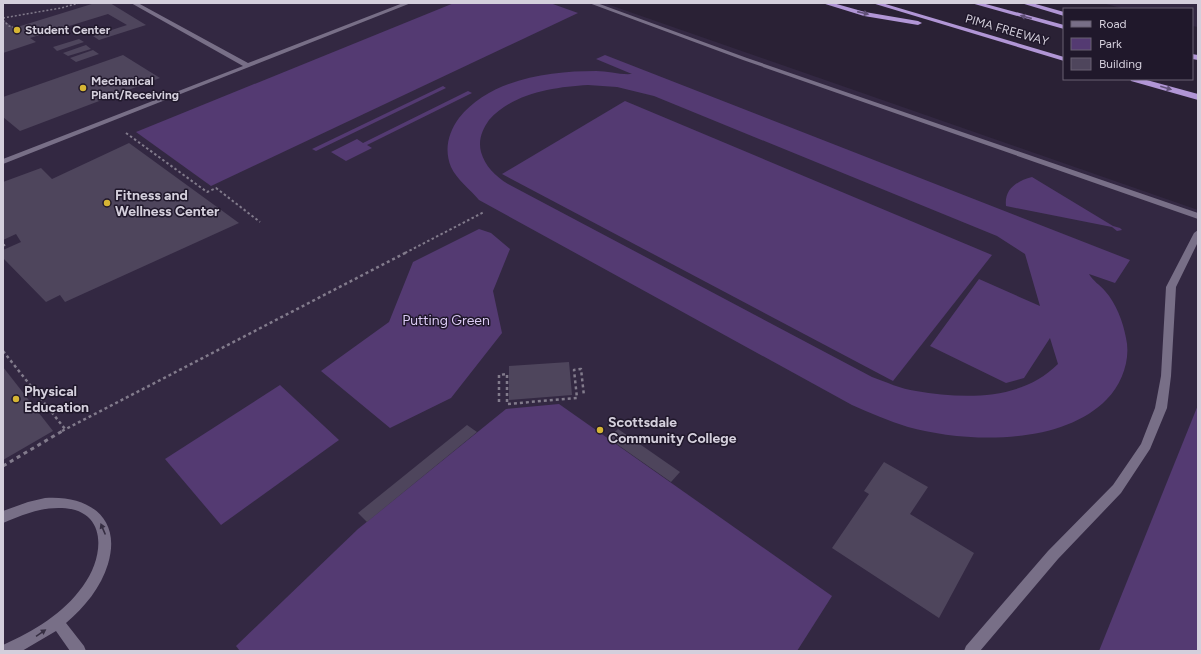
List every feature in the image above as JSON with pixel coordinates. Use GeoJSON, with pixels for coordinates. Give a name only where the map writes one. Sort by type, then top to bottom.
{"type":"FeatureCollection","features":[{"type":"Feature","properties":{"kind":"highway"},"geometry":{"type":"LineString","coordinates":[[825,3],[864,14],[963,29]]}},
{"type":"Feature","properties":{"kind":"highway","name":"PIMA FREEWAY"},"geometry":{"type":"LineString","coordinates":[[875,3],[1063,59]]}},
{"type":"Feature","properties":{"kind":"highway","name":"PIMA FREEWAY"},"geometry":{"type":"LineString","coordinates":[[974,3],[1063,27]]}},
{"type":"Feature","properties":{"kind":"highway"},"geometry":{"type":"LineString","coordinates":[[1024,3],[1063,14]]}},
{"type":"Feature","properties":{"kind":"highway"},"geometry":{"type":"LineString","coordinates":[[1137,80],[1198,98]]}},
{"type":"Feature","properties":{"kind":"lane"},"geometry":{"type":"LineString","coordinates":[[134,3],[248,66]]}},
{"type":"Feature","properties":{"kind":"lane"},"geometry":{"type":"LineString","coordinates":[[3,162],[408,3]]}},
{"type":"Feature","properties":{"kind":"lane"},"geometry":{"type":"LineString","coordinates":[[592,3],[745,59],[1198,216]]}},
{"type":"Feature","properties":{"kind":"lane"},"geometry":{"type":"LineString","coordinates":[[971,651],[1053,556],[1117,489],[1146,446],[1161,408],[1166,376],[1172,287],[1198,233]]}},
{"type":"Feature","properties":{"kind":"lane"},"geometry":{"type":"LineString","coordinates":[[3,517],[31,506],[52,503],[71,504],[88,510],[99,521],[106,535],[105,553],[97,576],[80,600],[57,622],[29,641],[6,651]]}},
{"type":"Feature","properties":{"kind":"lane"},"geometry":{"type":"LineString","coordinates":[[57,622],[79,651]]}},
{"type":"Feature","properties":{"kind":"path"},"geometry":{"type":"LineString","coordinates":[[13,27],[9,26],[3,19],[28,11],[68,7],[79,3]]}},
{"type":"Feature","properties":{"kind":"path"},"geometry":{"type":"LineString","coordinates":[[110,120],[207,192],[216,188],[260,222]]}},
{"type":"Feature","properties":{"kind":"path"},"geometry":{"type":"LineString","coordinates":[[3,466],[65,429],[484,212]]}},
{"type":"Feature","properties":{"kind":"path"},"geometry":{"type":"LineString","coordinates":[[3,350],[65,429]]}},
{"type":"Feature","properties":{"kind":"path"},"geometry":{"type":"LineString","coordinates":[[499,402],[499,375],[507,374],[507,404],[577,398],[574,370],[582,370],[584,396]]}},
{"type":"Feature","properties":{"kind":"shaded area","name":"Scottsdale Community College"},"geometry":{"type":"Polygon","coordinates":[[[3,3],[604,3],[1198,210],[1198,651],[3,651],[3,3]]]}},
{"type":"Feature","properties":{"kind":"shaded area"},"geometry":{"type":"Polygon","coordinates":[[[1102,3],[1198,3],[1198,27],[1193,26],[1193,8],[1121,8],[1102,3]]]}},
{"type":"Feature","properties":{"kind":"green space"},"geometry":{"type":"Polygon","coordinates":[[[454,3],[550,3],[578,13],[211,186],[136,132],[454,3]]]}},
{"type":"Feature","properties":{"kind":"green space"},"geometry":{"type":"Polygon","coordinates":[[[605,55],[1130,260],[1115,283],[1089,274],[1109,296],[1121,319],[1125,332],[1127,346],[1126,363],[1117,386],[1107,399],[1088,414],[1065,425],[1040,433],[1012,437],[985,438],[957,436],[908,427],[852,405],[479,200],[457,176],[449,161],[448,142],[452,130],[459,118],[472,105],[487,94],[522,80],[578,71],[600,71],[632,74],[596,59],[605,55]],[[588,85],[548,90],[535,93],[510,103],[489,120],[484,128],[480,139],[480,148],[485,162],[499,178],[508,184],[872,377],[894,385],[910,390],[934,394],[972,396],[991,394],[1009,391],[1027,385],[1043,376],[1058,364],[1050,338],[1024,378],[1006,383],[930,346],[979,279],[1040,306],[1025,254],[997,236],[654,96],[617,87],[588,85]]]}},
{"type":"Feature","properties":{"kind":"green space"},"geometry":{"type":"Polygon","coordinates":[[[443,86],[446,88],[316,151],[312,149],[443,86]]]}},
{"type":"Feature","properties":{"kind":"green space"},"geometry":{"type":"Polygon","coordinates":[[[468,91],[472,93],[367,145],[372,148],[346,161],[331,152],[357,139],[363,143],[468,91]]]}},
{"type":"Feature","properties":{"kind":"green space"},"geometry":{"type":"Polygon","coordinates":[[[625,101],[992,255],[893,381],[502,174],[625,101]]]}},
{"type":"Feature","properties":{"kind":"green space"},"geometry":{"type":"Polygon","coordinates":[[[1032,177],[1122,230],[1117,231],[1112,227],[1006,206],[1009,190],[1017,183],[1032,177]]]}},
{"type":"Feature","properties":{"kind":"green space","name":"Putting Green"},"geometry":{"type":"Polygon","coordinates":[[[479,229],[491,233],[510,249],[493,291],[502,333],[451,398],[390,428],[321,371],[389,322],[413,262],[479,229]]]}},
{"type":"Feature","properties":{"kind":"green space"},"geometry":{"type":"Polygon","coordinates":[[[280,385],[339,440],[221,525],[165,459],[280,385]]]}},
{"type":"Feature","properties":{"kind":"green space"},"geometry":{"type":"Polygon","coordinates":[[[559,404],[832,596],[797,651],[240,651],[236,646],[358,529],[506,409],[559,404]]]}},
{"type":"Feature","properties":{"kind":"green space"},"geometry":{"type":"Polygon","coordinates":[[[1198,405],[1198,651],[1099,651],[1198,405]]]}},
{"type":"Feature","properties":{"kind":"building"},"geometry":{"type":"Polygon","coordinates":[[[95,3],[110,3],[146,25],[99,40],[93,36],[127,25],[108,14],[30,38],[36,42],[3,53],[3,20],[14,28],[95,3]]]}},
{"type":"Feature","properties":{"kind":"building"},"geometry":{"type":"Polygon","coordinates":[[[79,39],[84,42],[57,51],[53,47],[79,39]]]}},
{"type":"Feature","properties":{"kind":"building"},"geometry":{"type":"Polygon","coordinates":[[[86,45],[91,49],[68,56],[63,53],[86,45]]]}},
{"type":"Feature","properties":{"kind":"building"},"geometry":{"type":"Polygon","coordinates":[[[93,50],[99,54],[76,62],[70,58],[93,50]]]}},
{"type":"Feature","properties":{"kind":"building","name":"Mechanical Plant/Receiving"},"geometry":{"type":"Polygon","coordinates":[[[123,55],[160,78],[20,131],[3,117],[3,97],[123,55]]]}},
{"type":"Feature","properties":{"kind":"building","name":"Fitness and Wellness Center"},"geometry":{"type":"Polygon","coordinates":[[[129,143],[239,223],[65,302],[60,295],[46,302],[3,258],[3,250],[21,242],[16,234],[3,240],[3,182],[41,168],[52,179],[129,143]]]}},
{"type":"Feature","properties":{"kind":"building"},"geometry":{"type":"Polygon","coordinates":[[[569,362],[572,395],[509,400],[509,366],[569,362]]]}},
{"type":"Feature","properties":{"kind":"building","name":"Physical Education"},"geometry":{"type":"Polygon","coordinates":[[[3,367],[53,431],[3,460],[3,367]]]}},
{"type":"Feature","properties":{"kind":"building"},"geometry":{"type":"Polygon","coordinates":[[[467,425],[477,432],[367,522],[358,513],[467,425]]]}},
{"type":"Feature","properties":{"kind":"building"},"geometry":{"type":"Polygon","coordinates":[[[618,429],[680,472],[671,482],[608,438],[618,429]]]}},
{"type":"Feature","properties":{"kind":"building"},"geometry":{"type":"Polygon","coordinates":[[[884,462],[928,487],[910,514],[974,553],[939,618],[832,548],[869,494],[864,491],[884,462]]]}},
{"type":"Feature","properties":{"kind":"place","name":"Student Center"},"geometry":{"type":"Point","coordinates":[17,30]}},
{"type":"Feature","properties":{"kind":"place","name":"Mechanical Plant/Receiving"},"geometry":{"type":"Point","coordinates":[83,88]}},
{"type":"Feature","properties":{"kind":"place","name":"Fitness and Wellness Center"},"geometry":{"type":"Point","coordinates":[107,203]}},
{"type":"Feature","properties":{"kind":"place","name":"Physical Education"},"geometry":{"type":"Point","coordinates":[16,399]}},
{"type":"Feature","properties":{"kind":"place","name":"Scottsdale Community College"},"geometry":{"type":"Point","coordinates":[600,430]}}]}
